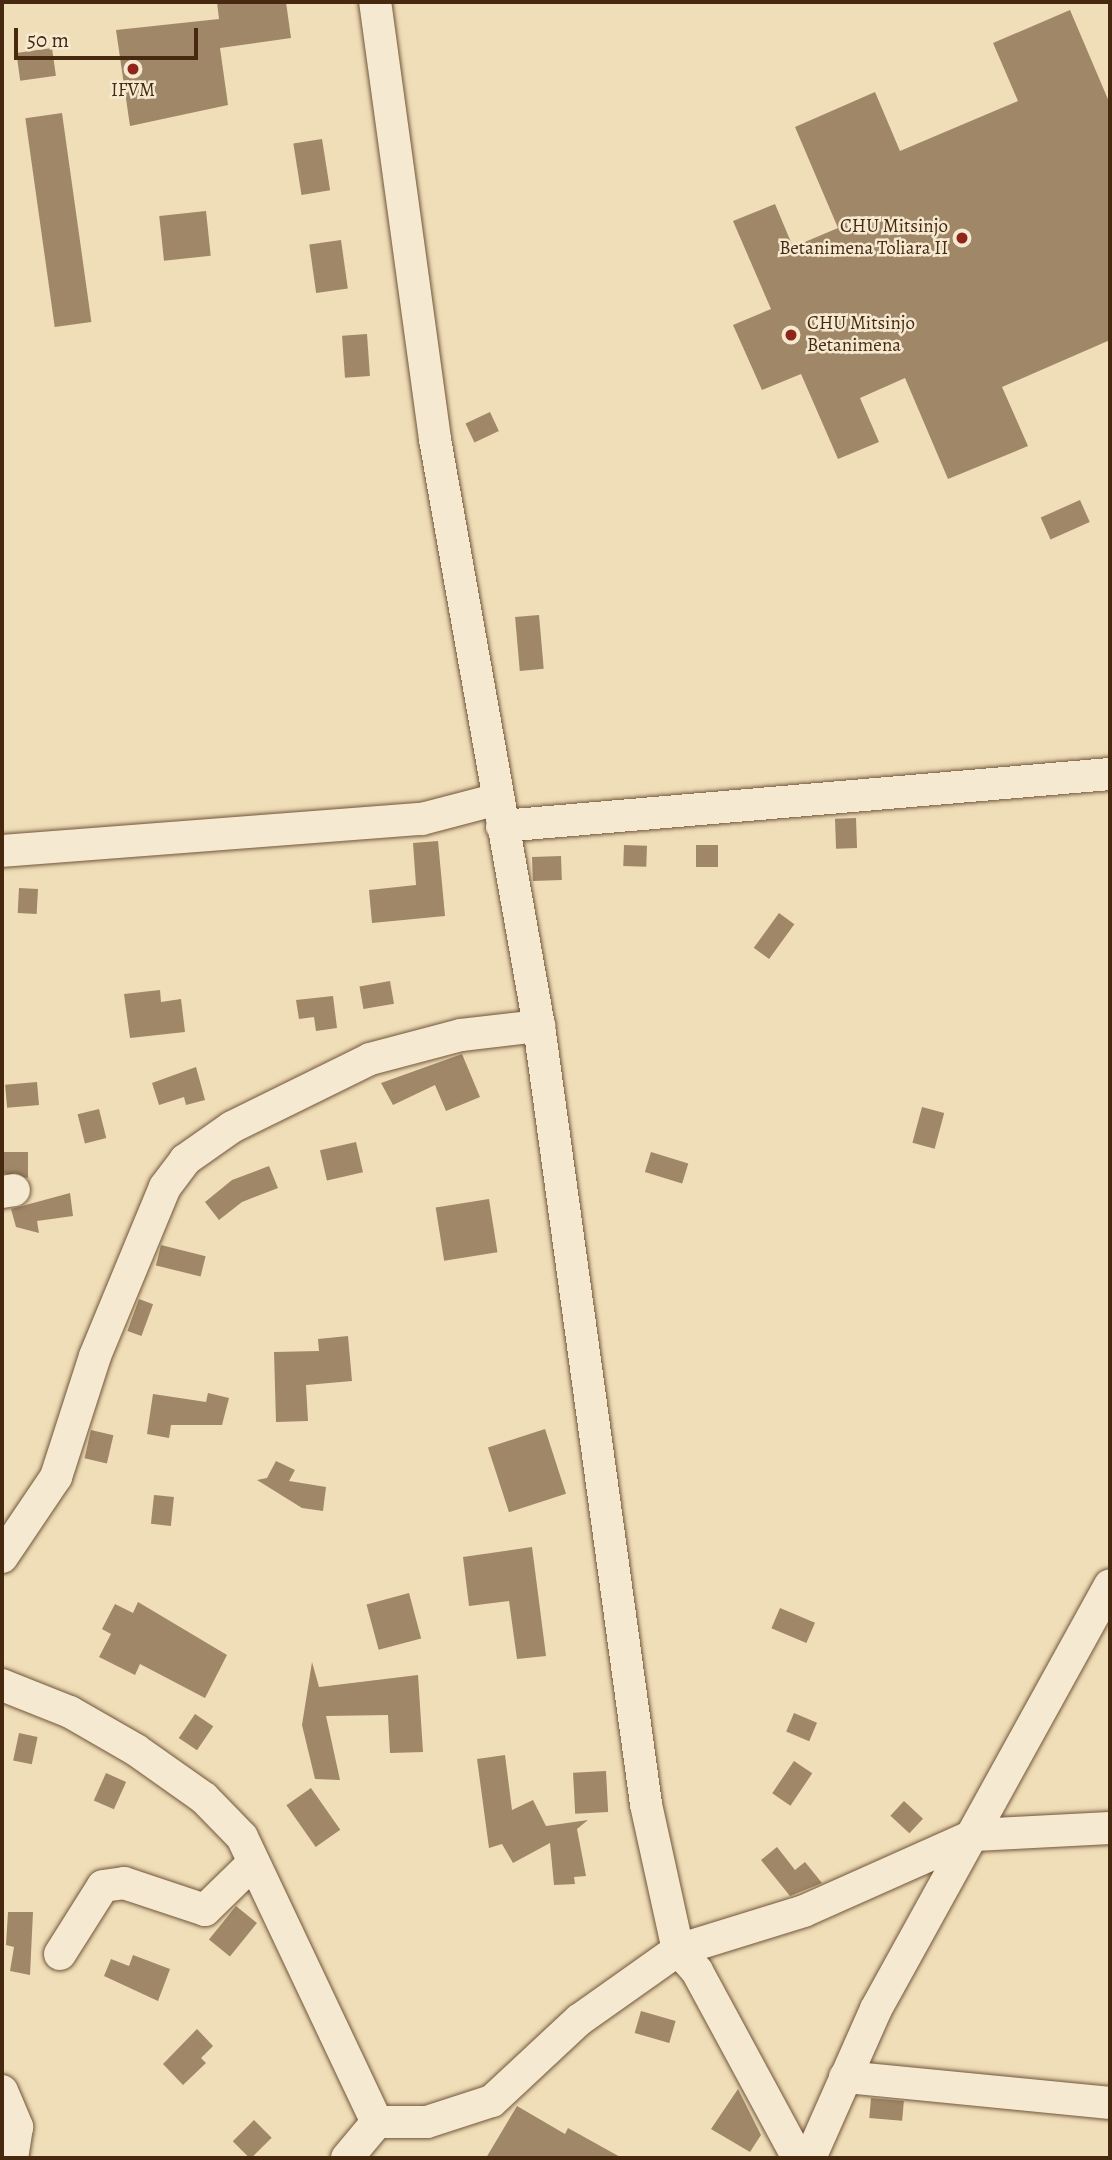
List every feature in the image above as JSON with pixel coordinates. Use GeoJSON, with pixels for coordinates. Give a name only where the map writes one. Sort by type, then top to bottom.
{"type":"FeatureCollection","features":[{"type":"Feature","properties":{"kind":"street"},"geometry":{"type":"LineString","coordinates":[[375,2],[435,439],[538,1026],[643,1790],[678,1950],[697,1971],[798,2158]]}},
{"type":"Feature","properties":{"kind":"street"},"geometry":{"type":"LineString","coordinates":[[2,851],[500,813],[1110,774]]}},
{"type":"Feature","properties":{"kind":"street"},"geometry":{"type":"LineString","coordinates":[[2,1558],[57,1477],[100,1344],[166,1187],[185,1160],[232,1127],[370,1059],[461,1035],[538,1026]]}},
{"type":"Feature","properties":{"kind":"street"},"geometry":{"type":"LineString","coordinates":[[810,2158],[876,2009],[975,1835],[1110,1586]]}},
{"type":"Feature","properties":{"kind":"street"},"geometry":{"type":"LineString","coordinates":[[2,1685],[70,1712],[204,1798],[242,1837],[252,1864],[377,2122]]}},
{"type":"Feature","properties":{"kind":"street"},"geometry":{"type":"LineString","coordinates":[[377,2122],[427,2122],[492,2101],[579,2020],[678,1950],[804,1911],[975,1835],[1110,1828]]}},
{"type":"Feature","properties":{"kind":"street"},"geometry":{"type":"LineString","coordinates":[[60,1954],[103,1886],[124,1883],[205,1910],[252,1864]]}},
{"type":"Feature","properties":{"kind":"street"},"geometry":{"type":"LineString","coordinates":[[845,2077],[1110,2103]]}},
{"type":"Feature","properties":{"kind":"street"},"geometry":{"type":"LineString","coordinates":[[2,2091],[17,2127],[12,2158]]}},
{"type":"Feature","properties":{"kind":"street"},"geometry":{"type":"LineString","coordinates":[[347,2158],[377,2122]]}},
{"type":"Feature","properties":{"kind":"building"},"geometry":{"type":"Polygon","coordinates":[[[217,2],[286,2],[291,38],[220,48],[228,105],[130,126],[116,30],[219,19],[217,2]]]}},
{"type":"Feature","properties":{"kind":"building","name":"CHU Mitsinjo Betanimena Toliara II"},"geometry":{"type":"Polygon","coordinates":[[[1070,10],[1110,104],[1110,340],[1002,387],[1028,446],[948,479],[905,378],[860,398],[879,442],[838,459],[801,374],[762,390],[733,325],[771,309],[733,221],[775,204],[793,247],[838,228],[795,127],[875,92],[900,151],[1018,101],[993,43],[1070,10]]]}},
{"type":"Feature","properties":{"kind":"building"},"geometry":{"type":"Polygon","coordinates":[[[52,48],[56,76],[20,81],[16,53],[52,48]]]}},
{"type":"Feature","properties":{"kind":"building"},"geometry":{"type":"Polygon","coordinates":[[[62,113],[91,322],[55,327],[25,118],[62,113]]]}},
{"type":"Feature","properties":{"kind":"building"},"geometry":{"type":"Polygon","coordinates":[[[322,139],[330,190],[301,195],[293,144],[322,139]]]}},
{"type":"Feature","properties":{"kind":"building"},"geometry":{"type":"Polygon","coordinates":[[[206,211],[211,256],[164,261],[159,216],[206,211]]]}},
{"type":"Feature","properties":{"kind":"building"},"geometry":{"type":"Polygon","coordinates":[[[341,240],[348,289],[316,293],[309,244],[341,240]]]}},
{"type":"Feature","properties":{"kind":"building"},"geometry":{"type":"Polygon","coordinates":[[[367,334],[370,376],[345,378],[342,336],[367,334]]]}},
{"type":"Feature","properties":{"kind":"building"},"geometry":{"type":"Polygon","coordinates":[[[490,412],[499,431],[474,442],[466,423],[490,412]]]}},
{"type":"Feature","properties":{"kind":"building"},"geometry":{"type":"Polygon","coordinates":[[[1080,500],[1090,522],[1050,539],[1041,517],[1080,500]]]}},
{"type":"Feature","properties":{"kind":"building"},"geometry":{"type":"Polygon","coordinates":[[[539,615],[544,669],[520,671],[515,617],[539,615]]]}},
{"type":"Feature","properties":{"kind":"building"},"geometry":{"type":"Polygon","coordinates":[[[856,818],[857,848],[836,849],[835,819],[856,818]]]}},
{"type":"Feature","properties":{"kind":"building"},"geometry":{"type":"Polygon","coordinates":[[[438,841],[445,916],[372,923],[369,890],[416,885],[413,843],[438,841]]]}},
{"type":"Feature","properties":{"kind":"building"},"geometry":{"type":"Polygon","coordinates":[[[624,845],[647,846],[646,867],[623,866],[624,845]]]}},
{"type":"Feature","properties":{"kind":"building"},"geometry":{"type":"Polygon","coordinates":[[[696,845],[718,845],[718,867],[696,867],[696,845]]]}},
{"type":"Feature","properties":{"kind":"building"},"geometry":{"type":"Polygon","coordinates":[[[561,856],[562,880],[533,881],[532,857],[561,856]]]}},
{"type":"Feature","properties":{"kind":"building"},"geometry":{"type":"Polygon","coordinates":[[[19,888],[38,889],[37,914],[18,913],[19,888]]]}},
{"type":"Feature","properties":{"kind":"building"},"geometry":{"type":"Polygon","coordinates":[[[779,913],[794,924],[769,959],[754,948],[779,913]]]}},
{"type":"Feature","properties":{"kind":"building"},"geometry":{"type":"Polygon","coordinates":[[[390,981],[394,1004],[363,1009],[359,986],[390,981]]]}},
{"type":"Feature","properties":{"kind":"building"},"geometry":{"type":"Polygon","coordinates":[[[160,990],[161,1002],[181,999],[185,1032],[130,1038],[124,994],[160,990]]]}},
{"type":"Feature","properties":{"kind":"building"},"geometry":{"type":"Polygon","coordinates":[[[333,996],[337,1028],[316,1031],[314,1017],[299,1019],[296,1000],[333,996]]]}},
{"type":"Feature","properties":{"kind":"building"},"geometry":{"type":"Polygon","coordinates":[[[462,1054],[480,1097],[446,1111],[435,1085],[393,1105],[381,1083],[462,1054]]]}},
{"type":"Feature","properties":{"kind":"building"},"geometry":{"type":"Polygon","coordinates":[[[196,1067],[205,1100],[186,1105],[184,1097],[159,1105],[152,1083],[196,1067]]]}},
{"type":"Feature","properties":{"kind":"building"},"geometry":{"type":"Polygon","coordinates":[[[37,1082],[39,1105],[7,1108],[5,1085],[37,1082]]]}},
{"type":"Feature","properties":{"kind":"building"},"geometry":{"type":"Polygon","coordinates":[[[922,1107],[944,1113],[935,1149],[912,1143],[922,1107]]]}},
{"type":"Feature","properties":{"kind":"building"},"geometry":{"type":"Polygon","coordinates":[[[99,1109],[106,1138],[85,1143],[78,1114],[99,1109]]]}},
{"type":"Feature","properties":{"kind":"building"},"geometry":{"type":"Polygon","coordinates":[[[356,1142],[363,1172],[327,1181],[320,1150],[356,1142]]]}},
{"type":"Feature","properties":{"kind":"building"},"geometry":{"type":"Polygon","coordinates":[[[2,1152],[28,1152],[28,1178],[2,1173],[2,1152]]]}},
{"type":"Feature","properties":{"kind":"building"},"geometry":{"type":"Polygon","coordinates":[[[651,1152],[688,1163],[682,1183],[645,1172],[651,1152]]]}},
{"type":"Feature","properties":{"kind":"building"},"geometry":{"type":"Polygon","coordinates":[[[269,1166],[278,1188],[242,1202],[219,1220],[205,1202],[232,1180],[269,1166]]]}},
{"type":"Feature","properties":{"kind":"building"},"geometry":{"type":"Polygon","coordinates":[[[70,1193],[73,1216],[37,1221],[39,1233],[16,1227],[11,1209],[70,1193]]]}},
{"type":"Feature","properties":{"kind":"building"},"geometry":{"type":"Polygon","coordinates":[[[489,1199],[497,1252],[444,1261],[436,1207],[489,1199]]]}},
{"type":"Feature","properties":{"kind":"building"},"geometry":{"type":"Polygon","coordinates":[[[161,1245],[206,1256],[201,1277],[156,1265],[161,1245]]]}},
{"type":"Feature","properties":{"kind":"building"},"geometry":{"type":"Polygon","coordinates":[[[139,1299],[153,1304],[141,1336],[127,1331],[139,1299]]]}},
{"type":"Feature","properties":{"kind":"building"},"geometry":{"type":"Polygon","coordinates":[[[348,1336],[352,1381],[306,1385],[308,1421],[276,1422],[274,1352],[319,1351],[318,1339],[348,1336]]]}},
{"type":"Feature","properties":{"kind":"building"},"geometry":{"type":"Polygon","coordinates":[[[208,1393],[229,1398],[222,1425],[171,1425],[169,1438],[147,1434],[153,1394],[206,1402],[208,1393]]]}},
{"type":"Feature","properties":{"kind":"building"},"geometry":{"type":"Polygon","coordinates":[[[545,1429],[566,1494],[509,1512],[488,1448],[545,1429]]]}},
{"type":"Feature","properties":{"kind":"building"},"geometry":{"type":"Polygon","coordinates":[[[91,1430],[113,1435],[107,1463],[84,1458],[91,1430]]]}},
{"type":"Feature","properties":{"kind":"building"},"geometry":{"type":"Polygon","coordinates":[[[276,1461],[295,1470],[289,1481],[326,1487],[323,1511],[302,1508],[257,1480],[267,1478],[276,1461]]]}},
{"type":"Feature","properties":{"kind":"building"},"geometry":{"type":"Polygon","coordinates":[[[154,1495],[174,1497],[171,1526],[151,1524],[154,1495]]]}},
{"type":"Feature","properties":{"kind":"building"},"geometry":{"type":"Polygon","coordinates":[[[532,1547],[546,1656],[517,1659],[509,1601],[469,1606],[463,1557],[532,1547]]]}},
{"type":"Feature","properties":{"kind":"building"},"geometry":{"type":"Polygon","coordinates":[[[409,1593],[421,1638],[379,1650],[366,1604],[409,1593]]]}},
{"type":"Feature","properties":{"kind":"building"},"geometry":{"type":"Polygon","coordinates":[[[138,1602],[227,1655],[205,1698],[140,1664],[135,1675],[99,1657],[111,1634],[102,1629],[115,1604],[133,1613],[138,1602]]]}},
{"type":"Feature","properties":{"kind":"building"},"geometry":{"type":"Polygon","coordinates":[[[780,1608],[815,1623],[806,1643],[771,1628],[780,1608]]]}},
{"type":"Feature","properties":{"kind":"building"},"geometry":{"type":"Polygon","coordinates":[[[312,1662],[319,1687],[418,1675],[423,1752],[390,1753],[388,1715],[326,1716],[340,1780],[315,1779],[302,1725],[312,1662]]]}},
{"type":"Feature","properties":{"kind":"building"},"geometry":{"type":"Polygon","coordinates":[[[794,1713],[817,1723],[809,1741],[786,1731],[794,1713]]]}},
{"type":"Feature","properties":{"kind":"building"},"geometry":{"type":"Polygon","coordinates":[[[195,1714],[213,1726],[197,1750],[179,1738],[195,1714]]]}},
{"type":"Feature","properties":{"kind":"building"},"geometry":{"type":"Polygon","coordinates":[[[19,1733],[38,1737],[32,1764],[13,1760],[19,1733]]]}},
{"type":"Feature","properties":{"kind":"building"},"geometry":{"type":"Polygon","coordinates":[[[505,1755],[512,1810],[533,1800],[546,1826],[588,1820],[577,1829],[586,1876],[574,1877],[575,1884],[554,1885],[550,1843],[513,1863],[502,1844],[489,1848],[477,1759],[505,1755]]]}},
{"type":"Feature","properties":{"kind":"building"},"geometry":{"type":"Polygon","coordinates":[[[794,1761],[812,1773],[790,1806],[772,1793],[794,1761]]]}},
{"type":"Feature","properties":{"kind":"building"},"geometry":{"type":"Polygon","coordinates":[[[606,1771],[608,1812],[575,1814],[573,1773],[606,1771]]]}},
{"type":"Feature","properties":{"kind":"building"},"geometry":{"type":"Polygon","coordinates":[[[106,1773],[126,1782],[114,1809],[94,1800],[106,1773]]]}},
{"type":"Feature","properties":{"kind":"building"},"geometry":{"type":"Polygon","coordinates":[[[311,1788],[340,1830],[316,1847],[286,1805],[311,1788]]]}},
{"type":"Feature","properties":{"kind":"building"},"geometry":{"type":"Polygon","coordinates":[[[904,1801],[923,1819],[909,1833],[890,1816],[904,1801]]]}},
{"type":"Feature","properties":{"kind":"building"},"geometry":{"type":"Polygon","coordinates":[[[777,1847],[795,1870],[805,1862],[822,1883],[790,1896],[761,1860],[777,1847]]]}},
{"type":"Feature","properties":{"kind":"building"},"geometry":{"type":"Polygon","coordinates":[[[236,1906],[257,1923],[230,1956],[209,1939],[236,1906]]]}},
{"type":"Feature","properties":{"kind":"building"},"geometry":{"type":"Polygon","coordinates":[[[8,1912],[33,1912],[30,1975],[10,1971],[14,1947],[6,1945],[8,1912]]]}},
{"type":"Feature","properties":{"kind":"building"},"geometry":{"type":"Polygon","coordinates":[[[133,1955],[170,1969],[158,2001],[104,1976],[111,1959],[129,1966],[133,1955]]]}},
{"type":"Feature","properties":{"kind":"building"},"geometry":{"type":"Polygon","coordinates":[[[641,2011],[676,2021],[669,2043],[635,2033],[641,2011]]]}},
{"type":"Feature","properties":{"kind":"building"},"geometry":{"type":"Polygon","coordinates":[[[197,2029],[213,2046],[201,2058],[206,2063],[183,2085],[163,2064],[197,2029]]]}},
{"type":"Feature","properties":{"kind":"building"},"geometry":{"type":"Polygon","coordinates":[[[738,2089],[761,2135],[750,2152],[711,2129],[738,2089]]]}},
{"type":"Feature","properties":{"kind":"building"},"geometry":{"type":"Polygon","coordinates":[[[871,2098],[904,2101],[902,2121],[869,2118],[871,2098]]]}},
{"type":"Feature","properties":{"kind":"building"},"geometry":{"type":"Polygon","coordinates":[[[517,2106],[565,2134],[568,2128],[622,2158],[486,2158],[517,2106]]]}},
{"type":"Feature","properties":{"kind":"building"},"geometry":{"type":"Polygon","coordinates":[[[254,2120],[272,2138],[251,2158],[233,2141],[254,2120]]]}},
{"type":"Feature","properties":{"kind":"place","name":"IFVM"},"geometry":{"type":"Point","coordinates":[133,69]}},
{"type":"Feature","properties":{"kind":"place","name":"CHU Mitsinjo Betanimena Toliara II"},"geometry":{"type":"Point","coordinates":[962,238]}},
{"type":"Feature","properties":{"kind":"place","name":"CHU Mitsinjo Betanimena"},"geometry":{"type":"Point","coordinates":[791,335]}}]}
